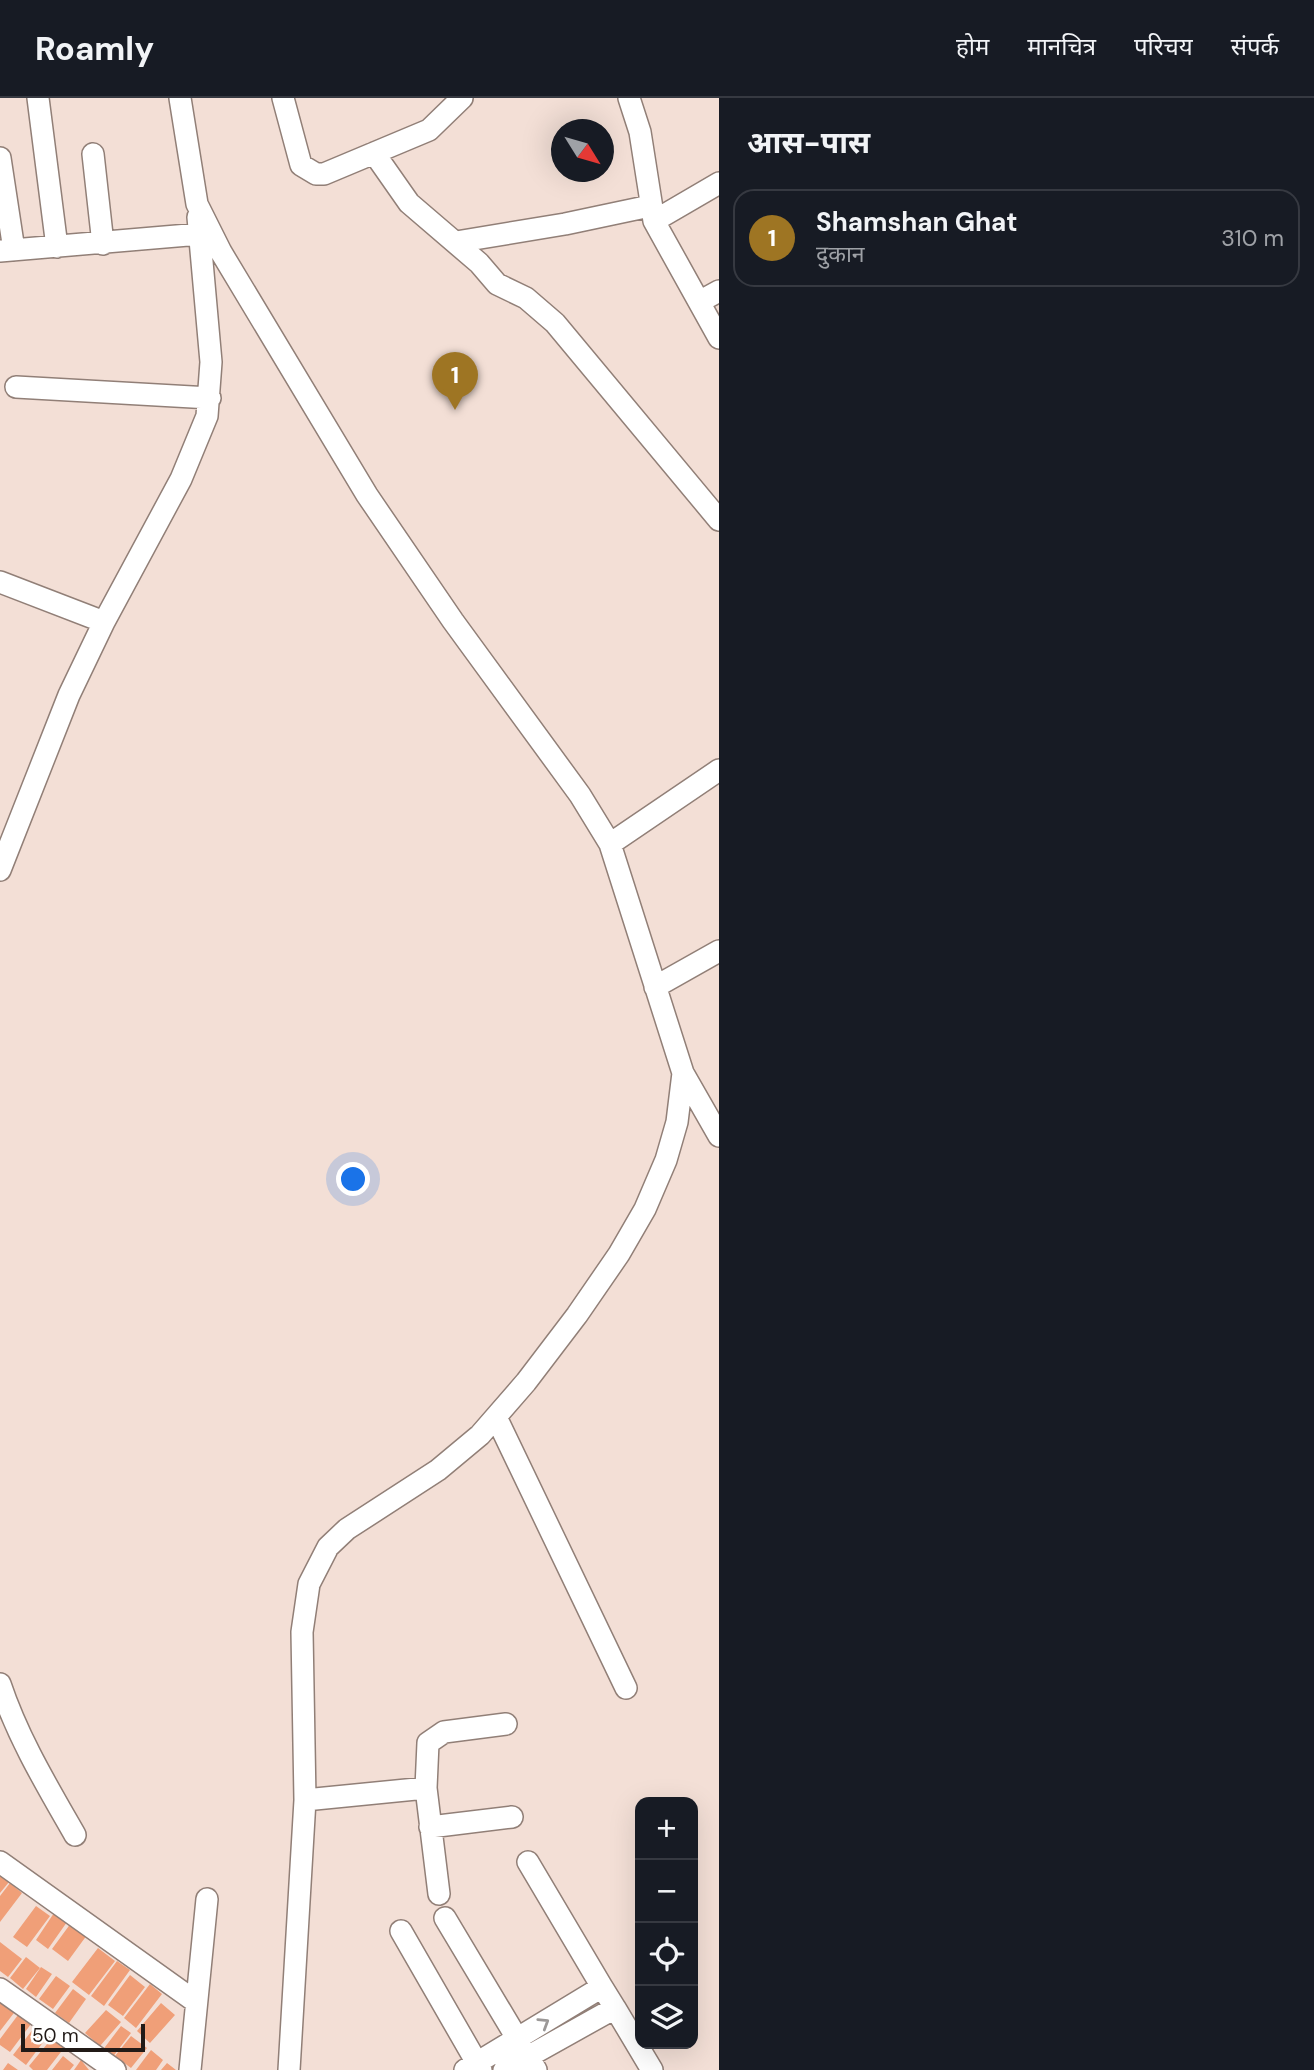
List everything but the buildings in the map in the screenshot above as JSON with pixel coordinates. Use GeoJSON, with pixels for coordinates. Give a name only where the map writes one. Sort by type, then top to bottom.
{"type":"FeatureCollection","features":[{"type":"Feature","properties":{"kind":"street"},"geometry":{"type":"LineString","coordinates":[[38,98],[57,247]]}},
{"type":"Feature","properties":{"kind":"street"},"geometry":{"type":"LineString","coordinates":[[0,870],[54,728],[104,622],[198,444],[210,398],[211,362],[197,204],[180,98]]}},
{"type":"Feature","properties":{"kind":"street"},"geometry":{"type":"LineString","coordinates":[[283,98],[297,156],[307,171],[324,174],[429,130],[451,103]]}},
{"type":"Feature","properties":{"kind":"street"},"geometry":{"type":"LineString","coordinates":[[629,98],[640,132],[652,213],[719,338]]}},
{"type":"Feature","properties":{"kind":"street"},"geometry":{"type":"LineString","coordinates":[[374,153],[409,203],[456,242],[497,284],[526,298],[555,323],[719,520]]}},
{"type":"Feature","properties":{"kind":"street"},"geometry":{"type":"LineString","coordinates":[[93,154],[103,244]]}},
{"type":"Feature","properties":{"kind":"street"},"geometry":{"type":"LineString","coordinates":[[0,158],[7,250],[200,234]]}},
{"type":"Feature","properties":{"kind":"street"},"geometry":{"type":"LineString","coordinates":[[456,242],[652,213],[719,183]]}},
{"type":"Feature","properties":{"kind":"street"},"geometry":{"type":"LineString","coordinates":[[197,204],[221,252],[367,495],[453,621],[580,795],[610,844],[682,1073],[719,1136]]}},
{"type":"Feature","properties":{"kind":"street"},"geometry":{"type":"LineString","coordinates":[[699,302],[719,291]]}},
{"type":"Feature","properties":{"kind":"street"},"geometry":{"type":"LineString","coordinates":[[16,387],[210,398]]}},
{"type":"Feature","properties":{"kind":"street"},"geometry":{"type":"LineString","coordinates":[[0,582],[104,622]]}},
{"type":"Feature","properties":{"kind":"street"},"geometry":{"type":"LineString","coordinates":[[610,844],[719,770]]}},
{"type":"Feature","properties":{"kind":"street"},"geometry":{"type":"LineString","coordinates":[[655,987],[719,951]]}},
{"type":"Feature","properties":{"kind":"street"},"geometry":{"type":"LineString","coordinates":[[289,2070],[305,1800],[302,1632],[309,1584],[328,1547],[347,1529],[438,1470],[480,1435],[577,1315],[619,1254],[645,1209],[666,1160],[677,1122],[682,1073]]}},
{"type":"Feature","properties":{"kind":"street"},"geometry":{"type":"LineString","coordinates":[[496,1417],[626,1688]]}},
{"type":"Feature","properties":{"kind":"street"},"geometry":{"type":"LineString","coordinates":[[0,1684],[11,1717],[33,1762],[75,1835]]}},
{"type":"Feature","properties":{"kind":"street"},"geometry":{"type":"LineString","coordinates":[[439,1894],[426,1788],[426,1754],[434,1736],[444,1732],[506,1724]]}},
{"type":"Feature","properties":{"kind":"street"},"geometry":{"type":"LineString","coordinates":[[305,1800],[426,1788]]}},
{"type":"Feature","properties":{"kind":"street"},"geometry":{"type":"LineString","coordinates":[[430,1827],[512,1817]]}},
{"type":"Feature","properties":{"kind":"street"},"geometry":{"type":"LineString","coordinates":[[528,1861],[652,2070]]}},
{"type":"Feature","properties":{"kind":"street"},"geometry":{"type":"LineString","coordinates":[[0,1862],[196,2003]]}},
{"type":"Feature","properties":{"kind":"street"},"geometry":{"type":"LineString","coordinates":[[190,2070],[207,1899]]}},
{"type":"Feature","properties":{"kind":"street"},"geometry":{"type":"LineString","coordinates":[[445,1919],[527,2055]]}},
{"type":"Feature","properties":{"kind":"street"},"geometry":{"type":"LineString","coordinates":[[401,1931],[474,2068],[527,2055],[602,1987]]}},
{"type":"Feature","properties":{"kind":"street"},"geometry":{"type":"LineString","coordinates":[[0,1989],[115,2070]]}},
{"type":"Feature","properties":{"kind":"street"},"geometry":{"type":"LineString","coordinates":[[504,2070],[615,2008]]}},
{"type":"Feature","properties":{"kind":"place","name":"Shamshan Ghat"},"geometry":{"type":"Point","coordinates":[455,410]}}]}
